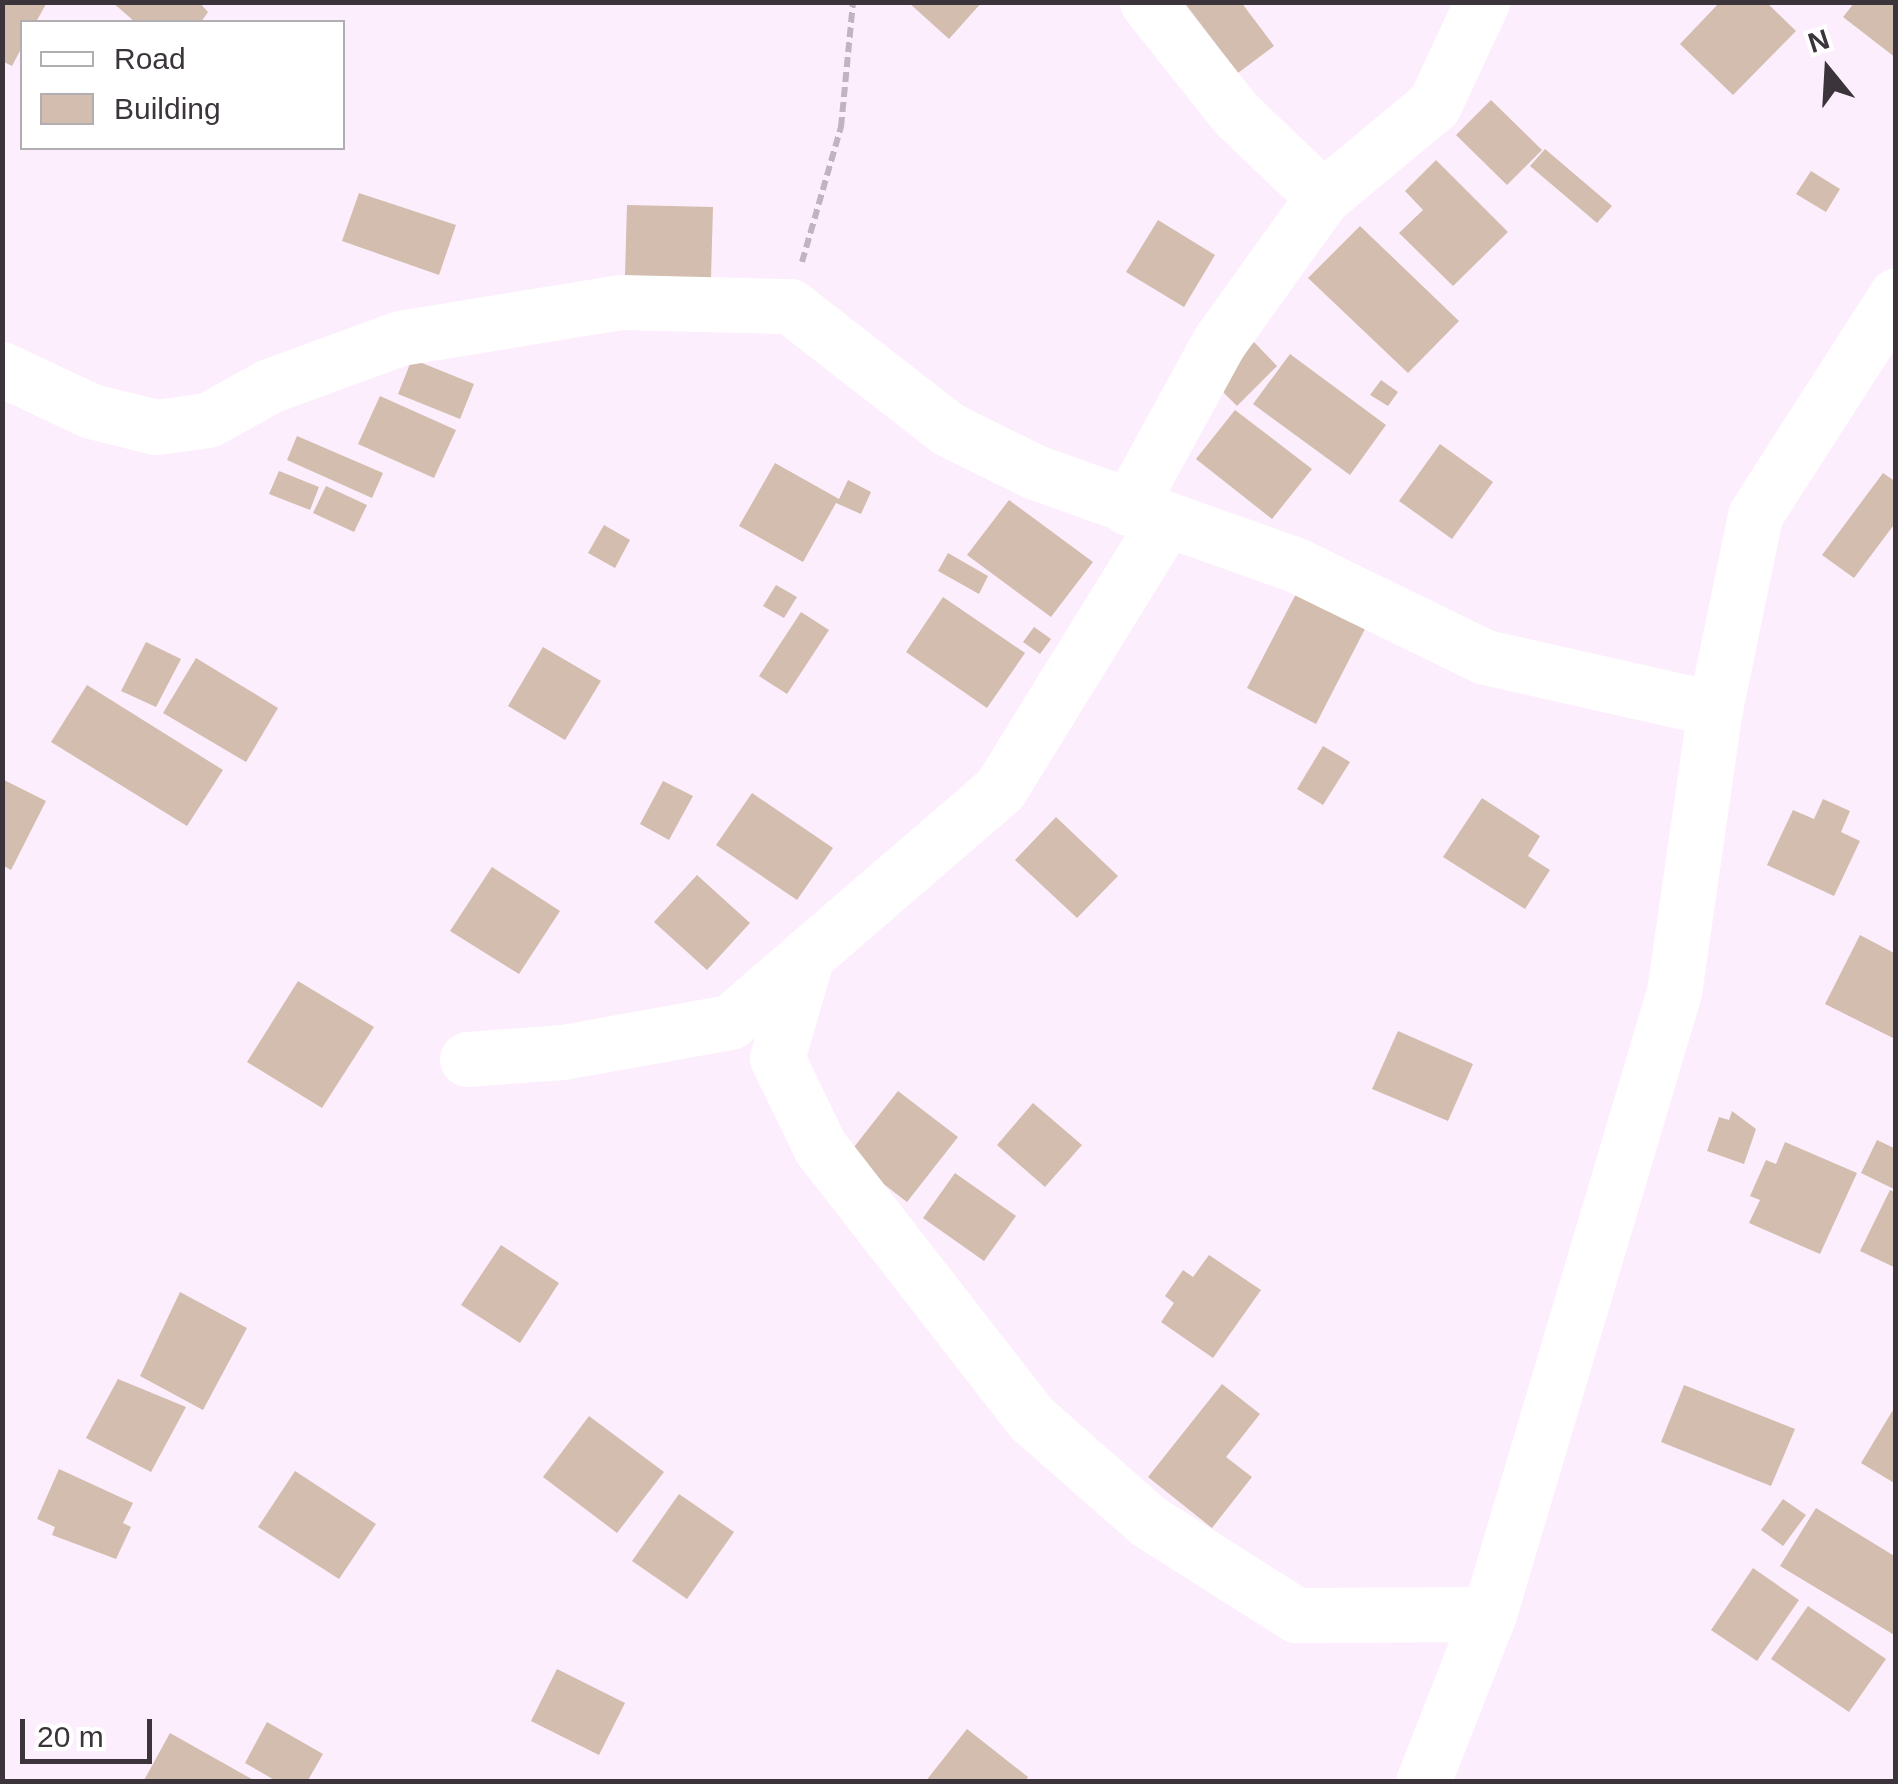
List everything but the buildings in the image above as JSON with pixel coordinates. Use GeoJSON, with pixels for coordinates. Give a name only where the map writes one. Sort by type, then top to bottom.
{"type":"FeatureCollection","features":[{"type":"Feature","properties":{"kind":"street"},"geometry":{"type":"LineString","coordinates":[[1147,2],[1235,113],[1323,197]]}},
{"type":"Feature","properties":{"kind":"street"},"geometry":{"type":"LineString","coordinates":[[467,1059],[563,1052],[730,1022],[1000,789],[1147,515],[1220,342],[1323,197],[1434,105],[1482,2]]}},
{"type":"Feature","properties":{"kind":"street"},"geometry":{"type":"LineString","coordinates":[[1422,1782],[1489,1614],[1674,992],[1715,709],[1754,515],[1896,295]]}},
{"type":"Feature","properties":{"kind":"street"},"geometry":{"type":"LineString","coordinates":[[2,369],[91,411],[156,427],[208,420],[269,386],[400,338],[621,302],[790,306],[948,429],[1147,515],[1296,565],[1484,658],[1715,709]]}},
{"type":"Feature","properties":{"kind":"street"},"geometry":{"type":"LineString","coordinates":[[806,960],[777,1058],[812,1130],[1032,1419],[1148,1521],[1296,1615],[1489,1614]]}},
{"type":"Feature","properties":{"kind":"path"},"geometry":{"type":"LineString","coordinates":[[790,306],[842,127],[853,2]]}}]}
